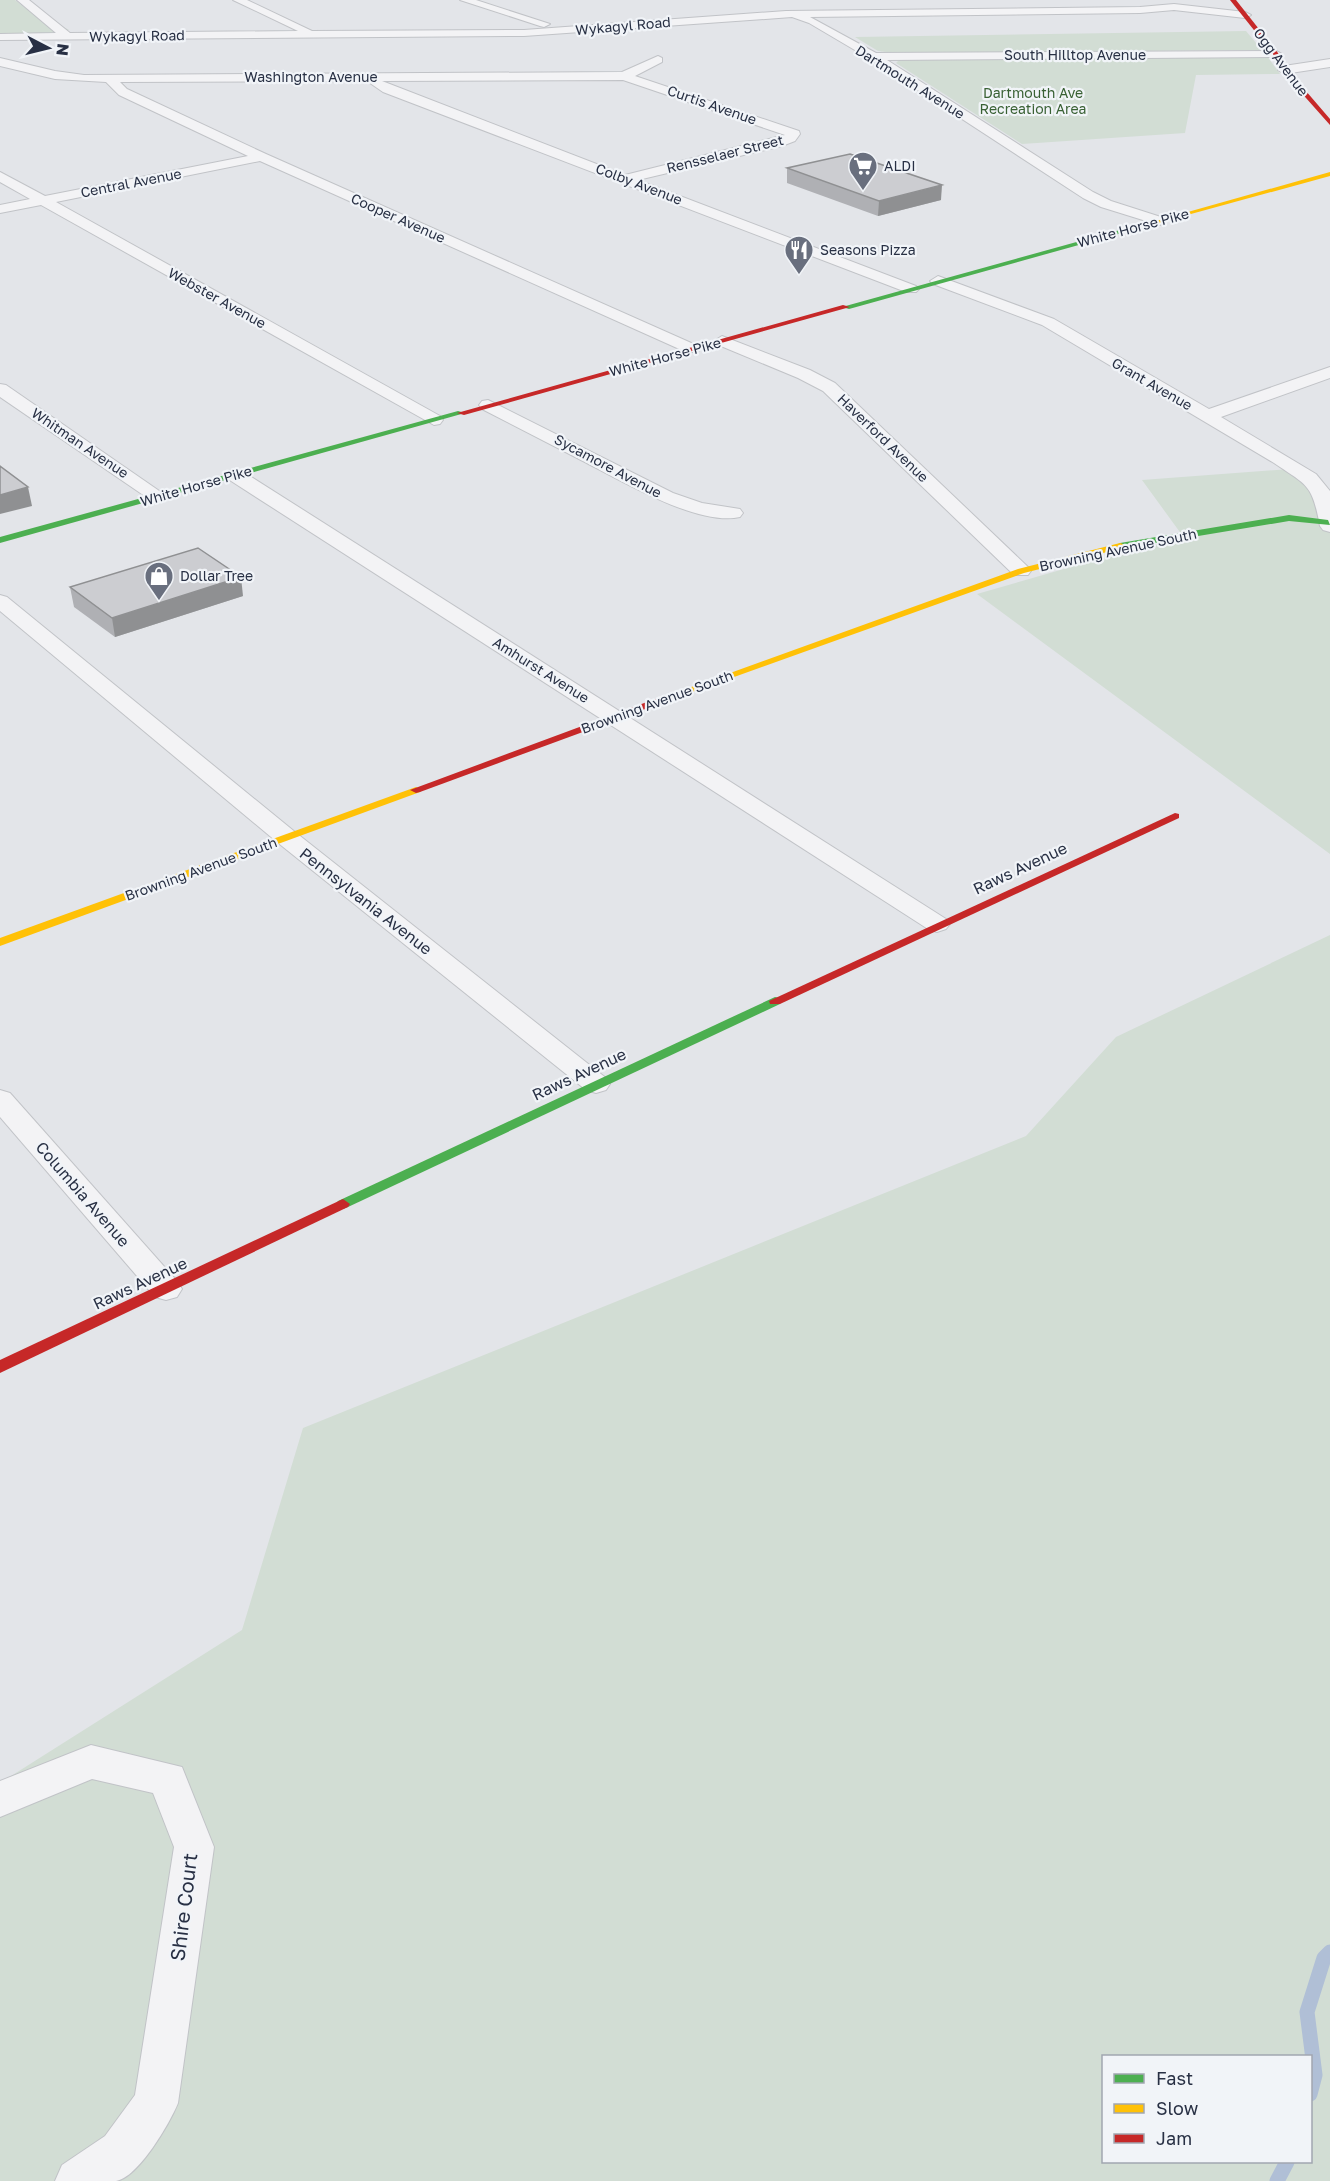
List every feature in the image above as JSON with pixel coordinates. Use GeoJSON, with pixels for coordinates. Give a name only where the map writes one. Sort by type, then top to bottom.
{"type":"FeatureCollection","features":[{"type":"Feature","properties":{"kind":"main road","name":"Ogg Avenue"},"geometry":{"type":"LineString","coordinates":[[1234,0],[1276,54],[1284,70],[1330,123]]}},
{"type":"Feature","properties":{"kind":"main road","name":"White Horse Pike"},"geometry":{"type":"LineString","coordinates":[[0,540],[1330,174]]}},
{"type":"Feature","properties":{"kind":"main road","name":"Browning Avenue South"},"geometry":{"type":"LineString","coordinates":[[0,942],[1021,571],[1121,546],[1288,518],[1329,524]]}},
{"type":"Feature","properties":{"kind":"main road","name":"Raws Avenue"},"geometry":{"type":"LineString","coordinates":[[0,1367],[937,924],[1175,816]]}},
{"type":"Feature","properties":{"kind":"street"},"geometry":{"type":"LineString","coordinates":[[22,0],[68,37]]}},
{"type":"Feature","properties":{"kind":"street"},"geometry":{"type":"LineString","coordinates":[[238,0],[314,34]]}},
{"type":"Feature","properties":{"kind":"street"},"geometry":{"type":"LineString","coordinates":[[465,0],[540,23],[579,30]]}},
{"type":"Feature","properties":{"kind":"street"},"geometry":{"type":"LineString","coordinates":[[1089,0],[1174,7],[1234,0]]}},
{"type":"Feature","properties":{"kind":"street"},"geometry":{"type":"LineString","coordinates":[[744,4],[786,14]]}},
{"type":"Feature","properties":{"kind":"street","name":"Wykagyl Road"},"geometry":{"type":"LineString","coordinates":[[0,37],[434,35],[579,30],[728,16],[1140,10],[1174,7],[1245,15]]}},
{"type":"Feature","properties":{"kind":"street","name":"Dartmouth Avenue"},"geometry":{"type":"LineString","coordinates":[[786,14],[813,21],[874,57],[1088,195],[1106,204],[1159,221]]}},
{"type":"Feature","properties":{"kind":"street","name":"South Hilltop Avenue"},"geometry":{"type":"LineString","coordinates":[[874,57],[1276,54]]}},
{"type":"Feature","properties":{"kind":"street"},"geometry":{"type":"LineString","coordinates":[[624,76],[658,60]]}},
{"type":"Feature","properties":{"kind":"street","name":"Washington Avenue"},"geometry":{"type":"LineString","coordinates":[[0,62],[55,75],[109,79],[624,76]]}},
{"type":"Feature","properties":{"kind":"street"},"geometry":{"type":"LineString","coordinates":[[1284,70],[1330,63]]}},
{"type":"Feature","properties":{"kind":"street","name":"Curtis Avenue"},"geometry":{"type":"LineString","coordinates":[[624,76],[784,129],[794,134],[790,138]]}},
{"type":"Feature","properties":{"kind":"street","name":"Colby Avenue"},"geometry":{"type":"LineString","coordinates":[[369,77],[387,89],[911,289]]}},
{"type":"Feature","properties":{"kind":"street","name":"Cooper Avenue"},"geometry":{"type":"LineString","coordinates":[[109,79],[123,92],[692,350]]}},
{"type":"Feature","properties":{"kind":"street","name":"Rensselaer Street"},"geometry":{"type":"LineString","coordinates":[[625,179],[790,138]]}},
{"type":"Feature","properties":{"kind":"street","name":"Central Avenue"},"geometry":{"type":"LineString","coordinates":[[0,209],[261,156]]}},
{"type":"Feature","properties":{"kind":"street","name":"Webster Avenue"},"geometry":{"type":"LineString","coordinates":[[0,176],[434,420]]}},
{"type":"Feature","properties":{"kind":"street","name":"Grant Avenue"},"geometry":{"type":"LineString","coordinates":[[938,281],[1048,322],[1309,478],[1323,495],[1329,524]]}},
{"type":"Feature","properties":{"kind":"street","name":"Haverford Avenue"},"geometry":{"type":"LineString","coordinates":[[722,341],[804,374],[829,387],[1021,571]]}},
{"type":"Feature","properties":{"kind":"street"},"geometry":{"type":"LineString","coordinates":[[1207,416],[1330,372]]}},
{"type":"Feature","properties":{"kind":"street","name":"Whitman Avenue"},"geometry":{"type":"LineString","coordinates":[[0,389],[159,497]]}},
{"type":"Feature","properties":{"kind":"street","name":"Sycamore Avenue"},"geometry":{"type":"LineString","coordinates":[[488,405],[666,497],[699,508],[733,513]]}},
{"type":"Feature","properties":{"kind":"street","name":"Amhurst Avenue"},"geometry":{"type":"LineString","coordinates":[[235,475],[937,924]]}},
{"type":"Feature","properties":{"kind":"street","name":"Pennsylvania Avenue"},"geometry":{"type":"LineString","coordinates":[[0,601],[286,837],[596,1084]]}},
{"type":"Feature","properties":{"kind":"street","name":"Columbia Avenue"},"geometry":{"type":"LineString","coordinates":[[0,1099],[166,1289]]}},
{"type":"Feature","properties":{"kind":"street","name":"Shire Court"},"geometry":{"type":"LineString","coordinates":[[0,1800],[91,1762],[168,1779],[194,1847],[156,2103],[121,2152],[78,2181]]}},
{"type":"Feature","properties":{"kind":"green space"},"geometry":{"type":"Polygon","coordinates":[[[0,0],[15,0],[44,22],[56,23],[69,30],[51,33],[0,34],[0,0]]]}},
{"type":"Feature","properties":{"kind":"green space"},"geometry":{"type":"Polygon","coordinates":[[[1246,31],[1262,50],[894,53],[878,51],[855,37],[1246,31]]]}},
{"type":"Feature","properties":{"kind":"green space","name":"Dartmouth Ave Recreation Area"},"geometry":{"type":"Polygon","coordinates":[[[1267,56],[1280,74],[1196,75],[1185,133],[1022,144],[896,63],[899,60],[911,59],[1267,56]]]}},
{"type":"Feature","properties":{"kind":"green space"},"geometry":{"type":"Polygon","coordinates":[[[1304,468],[1330,505],[1330,854],[977,594],[1182,535],[1142,480],[1304,468]]]}},
{"type":"Feature","properties":{"kind":"green space"},"geometry":{"type":"Polygon","coordinates":[[[1330,935],[1330,2181],[0,2181],[0,1783],[242,1630],[303,1428],[1026,1136],[1116,1037],[1330,935]]]}},
{"type":"Feature","properties":{"kind":"building"},"geometry":{"type":"Polygon","coordinates":[[[850,154],[942,185],[879,201],[787,168],[850,154]]]}},
{"type":"Feature","properties":{"kind":"building"},"geometry":{"type":"Polygon","coordinates":[[[0,466],[28,487],[0,495],[0,466]]]}},
{"type":"Feature","properties":{"kind":"building"},"geometry":{"type":"Polygon","coordinates":[[[198,548],[241,577],[112,618],[70,587],[198,548]]]}},
{"type":"Feature","properties":{"kind":"waterway"},"geometry":{"type":"LineString","coordinates":[[1312,2086],[1315,2075],[1307,2012],[1324,1958],[1330,1952]]}},
{"type":"Feature","properties":{"kind":"waterway"},"geometry":{"type":"LineString","coordinates":[[1277,2181],[1286,2163]]}},
{"type":"Feature","properties":{"kind":"traffic: fast"},"geometry":{"type":"LineString","coordinates":[[846,307],[1127,230]]}},
{"type":"Feature","properties":{"kind":"traffic: fast"},"geometry":{"type":"LineString","coordinates":[[0,540],[461,413]]}},
{"type":"Feature","properties":{"kind":"traffic: fast"},"geometry":{"type":"LineString","coordinates":[[1120,546],[1289,518],[1328,523]]}},
{"type":"Feature","properties":{"kind":"traffic: fast"},"geometry":{"type":"LineString","coordinates":[[343,1204],[775,1001]]}},
{"type":"Feature","properties":{"kind":"traffic: slow"},"geometry":{"type":"LineString","coordinates":[[1127,230],[1330,174]]}},
{"type":"Feature","properties":{"kind":"traffic: slow"},"geometry":{"type":"LineString","coordinates":[[655,702],[1021,571],[1120,546]]}},
{"type":"Feature","properties":{"kind":"traffic: slow"},"geometry":{"type":"LineString","coordinates":[[0,942],[416,790]]}},
{"type":"Feature","properties":{"kind":"traffic: jam"},"geometry":{"type":"LineString","coordinates":[[1233,0],[1276,54],[1284,70],[1330,123]]}},
{"type":"Feature","properties":{"kind":"traffic: jam"},"geometry":{"type":"LineString","coordinates":[[461,413],[846,307]]}},
{"type":"Feature","properties":{"kind":"traffic: jam"},"geometry":{"type":"LineString","coordinates":[[416,790],[655,702]]}},
{"type":"Feature","properties":{"kind":"traffic: jam"},"geometry":{"type":"LineString","coordinates":[[775,1001],[1175,816]]}},
{"type":"Feature","properties":{"kind":"traffic: jam"},"geometry":{"type":"LineString","coordinates":[[0,1367],[343,1204]]}},
{"type":"Feature","properties":{"kind":"place","name":"ALDI"},"geometry":{"type":"Point","coordinates":[863,192]}},
{"type":"Feature","properties":{"kind":"place","name":"Seasons Pizza"},"geometry":{"type":"Point","coordinates":[799,276]}},
{"type":"Feature","properties":{"kind":"place","name":"Dollar Tree"},"geometry":{"type":"Point","coordinates":[159,602]}}]}
